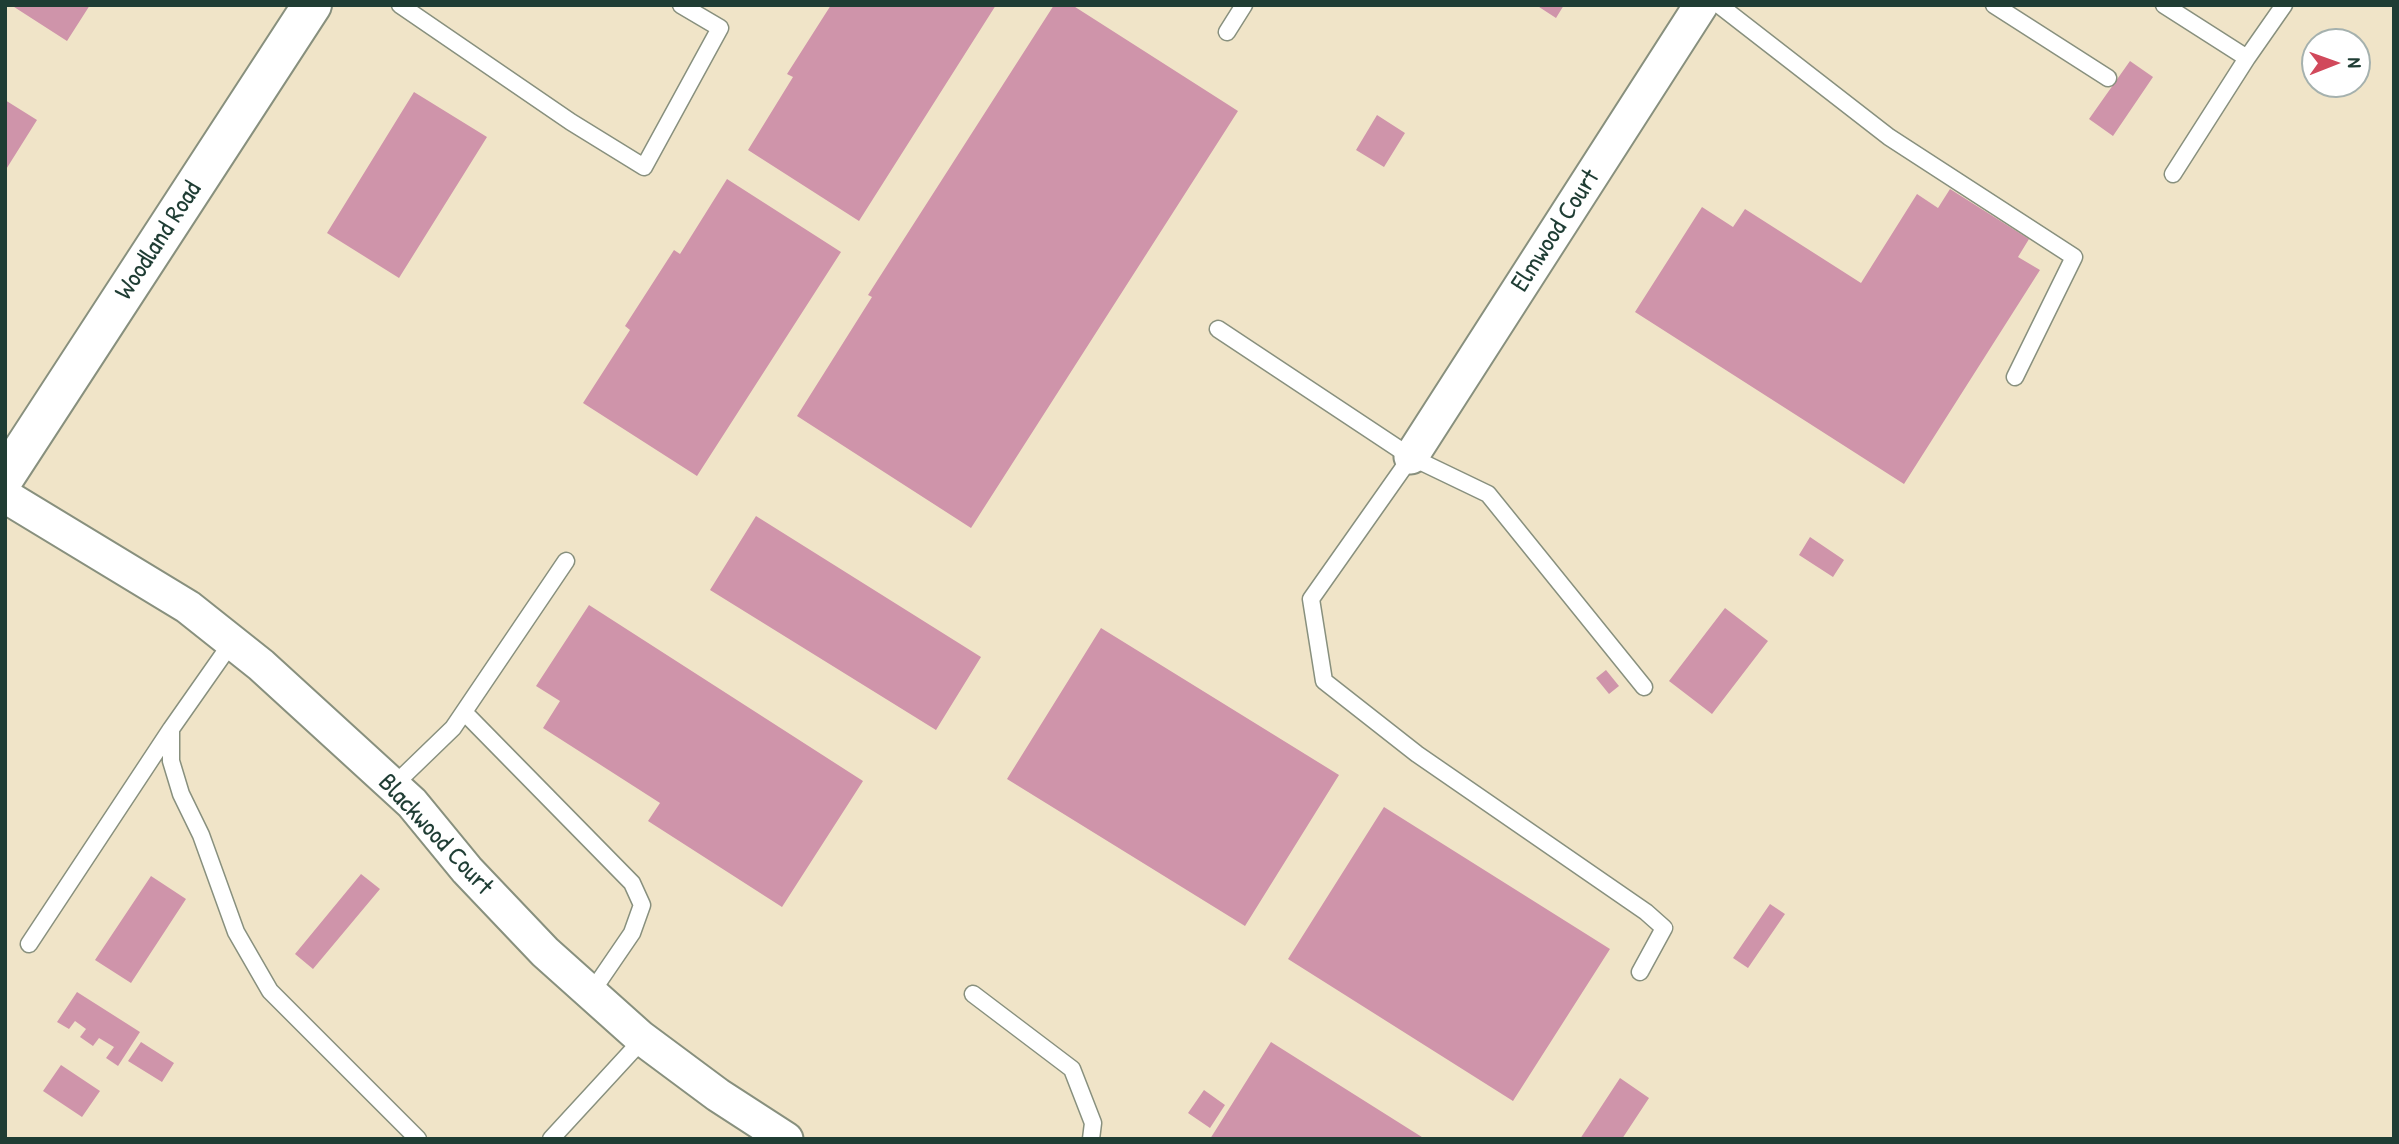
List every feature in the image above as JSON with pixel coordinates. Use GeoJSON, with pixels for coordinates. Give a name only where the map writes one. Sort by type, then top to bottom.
{"type":"FeatureCollection","features":[{"type":"Feature","properties":{"kind":"street","name":"Woodland Road"},"geometry":{"type":"LineString","coordinates":[[5,477],[312,5]]}},
{"type":"Feature","properties":{"kind":"street","name":"Elmwood Court"},"geometry":{"type":"LineString","coordinates":[[1411,457],[1701,5]]}},
{"type":"Feature","properties":{"kind":"street","name":"Blackwood Court"},"geometry":{"type":"LineString","coordinates":[[5,496],[188,607],[261,665],[412,803],[467,870],[527,934],[590,993],[643,1039],[718,1095],[786,1139]]}},
{"type":"Feature","properties":{"kind":"lane"},"geometry":{"type":"LineString","coordinates":[[400,5],[571,122],[644,167],[720,28],[681,5]]}},
{"type":"Feature","properties":{"kind":"lane"},"geometry":{"type":"LineString","coordinates":[[1227,32],[1244,5]]}},
{"type":"Feature","properties":{"kind":"lane"},"geometry":{"type":"LineString","coordinates":[[1719,5],[1889,137],[2074,257],[2015,377]]}},
{"type":"Feature","properties":{"kind":"lane"},"geometry":{"type":"LineString","coordinates":[[1994,5],[2108,78]]}},
{"type":"Feature","properties":{"kind":"lane"},"geometry":{"type":"LineString","coordinates":[[2164,5],[2247,58]]}},
{"type":"Feature","properties":{"kind":"lane"},"geometry":{"type":"LineString","coordinates":[[2173,174],[2284,5]]}},
{"type":"Feature","properties":{"kind":"lane"},"geometry":{"type":"LineString","coordinates":[[1217,329],[1411,457],[1488,494],[1644,687]]}},
{"type":"Feature","properties":{"kind":"lane"},"geometry":{"type":"LineString","coordinates":[[1411,457],[1311,599],[1324,681],[1417,754],[1646,912],[1664,928],[1640,972]]}},
{"type":"Feature","properties":{"kind":"lane"},"geometry":{"type":"LineString","coordinates":[[393,786],[453,728],[566,561]]}},
{"type":"Feature","properties":{"kind":"lane"},"geometry":{"type":"LineString","coordinates":[[29,944],[232,642]]}},
{"type":"Feature","properties":{"kind":"lane"},"geometry":{"type":"LineString","coordinates":[[464,712],[632,883],[642,905],[632,933],[590,993]]}},
{"type":"Feature","properties":{"kind":"lane"},"geometry":{"type":"LineString","coordinates":[[171,729],[171,761],[181,793],[201,835],[236,932],[270,991],[418,1139]]}},
{"type":"Feature","properties":{"kind":"lane"},"geometry":{"type":"LineString","coordinates":[[973,994],[1072,1069],[1093,1123],[1091,1139]]}},
{"type":"Feature","properties":{"kind":"lane"},"geometry":{"type":"LineString","coordinates":[[551,1139],[643,1039]]}},
{"type":"Feature","properties":{"kind":"building"},"geometry":{"type":"Polygon","coordinates":[[[11,5],[90,5],[67,41],[11,5]]]}},
{"type":"Feature","properties":{"kind":"building"},"geometry":{"type":"Polygon","coordinates":[[[831,5],[996,5],[859,221],[748,150],[793,77],[787,74],[831,5]]]}},
{"type":"Feature","properties":{"kind":"building"},"geometry":{"type":"Polygon","coordinates":[[[1054,5],[1072,5],[1238,111],[971,528],[797,416],[872,297],[868,295],[1054,5]]]}},
{"type":"Feature","properties":{"kind":"building"},"geometry":{"type":"Polygon","coordinates":[[[1536,5],[1564,5],[1556,18],[1536,5]]]}},
{"type":"Feature","properties":{"kind":"building"},"geometry":{"type":"Polygon","coordinates":[[[2130,61],[2153,77],[2113,136],[2089,119],[2130,61]]]}},
{"type":"Feature","properties":{"kind":"building"},"geometry":{"type":"Polygon","coordinates":[[[414,92],[487,137],[399,278],[327,233],[414,92]]]}},
{"type":"Feature","properties":{"kind":"building"},"geometry":{"type":"Polygon","coordinates":[[[5,100],[37,120],[5,171],[5,100]]]}},
{"type":"Feature","properties":{"kind":"building"},"geometry":{"type":"Polygon","coordinates":[[[1377,115],[1405,133],[1384,167],[1356,150],[1377,115]]]}},
{"type":"Feature","properties":{"kind":"building"},"geometry":{"type":"Polygon","coordinates":[[[727,179],[841,252],[697,476],[583,403],[630,330],[625,326],[674,250],[680,254],[727,179]]]}},
{"type":"Feature","properties":{"kind":"building"},"geometry":{"type":"Polygon","coordinates":[[[1950,189],[2029,239],[2018,257],[2040,270],[1904,484],[1635,312],[1702,207],[1733,227],[1745,209],[1861,283],[1917,194],[1938,208],[1950,189]]]}},
{"type":"Feature","properties":{"kind":"building"},"geometry":{"type":"Polygon","coordinates":[[[756,516],[981,657],[936,730],[710,590],[756,516]]]}},
{"type":"Feature","properties":{"kind":"building"},"geometry":{"type":"Polygon","coordinates":[[[1810,537],[1844,560],[1833,577],[1799,555],[1810,537]]]}},
{"type":"Feature","properties":{"kind":"building"},"geometry":{"type":"Polygon","coordinates":[[[589,605],[863,781],[782,907],[648,821],[660,803],[543,728],[560,701],[536,686],[589,605]]]}},
{"type":"Feature","properties":{"kind":"building"},"geometry":{"type":"Polygon","coordinates":[[[1725,608],[1768,641],[1712,714],[1669,681],[1725,608]]]}},
{"type":"Feature","properties":{"kind":"building"},"geometry":{"type":"Polygon","coordinates":[[[1101,628],[1339,775],[1245,926],[1007,779],[1101,628]]]}},
{"type":"Feature","properties":{"kind":"building"},"geometry":{"type":"Polygon","coordinates":[[[1606,670],[1619,686],[1609,694],[1596,678],[1606,670]]]}},
{"type":"Feature","properties":{"kind":"building"},"geometry":{"type":"Polygon","coordinates":[[[1384,807],[1610,949],[1513,1101],[1288,959],[1384,807]]]}},
{"type":"Feature","properties":{"kind":"building"},"geometry":{"type":"Polygon","coordinates":[[[361,874],[380,889],[313,969],[295,954],[361,874]]]}},
{"type":"Feature","properties":{"kind":"building"},"geometry":{"type":"Polygon","coordinates":[[[151,876],[186,899],[131,983],[95,960],[151,876]]]}},
{"type":"Feature","properties":{"kind":"building"},"geometry":{"type":"Polygon","coordinates":[[[1770,904],[1785,914],[1748,968],[1733,958],[1770,904]]]}},
{"type":"Feature","properties":{"kind":"building"},"geometry":{"type":"Polygon","coordinates":[[[77,992],[140,1032],[118,1066],[106,1058],[114,1047],[99,1038],[93,1046],[80,1037],[86,1029],[75,1021],[69,1029],[57,1022],[77,992]]]}},
{"type":"Feature","properties":{"kind":"building"},"geometry":{"type":"Polygon","coordinates":[[[141,1042],[174,1063],[162,1082],[128,1061],[141,1042]]]}},
{"type":"Feature","properties":{"kind":"building"},"geometry":{"type":"Polygon","coordinates":[[[1271,1042],[1425,1139],[1210,1139],[1271,1042]]]}},
{"type":"Feature","properties":{"kind":"building"},"geometry":{"type":"Polygon","coordinates":[[[61,1065],[100,1091],[82,1117],[43,1091],[61,1065]]]}},
{"type":"Feature","properties":{"kind":"building"},"geometry":{"type":"Polygon","coordinates":[[[1620,1078],[1649,1098],[1622,1139],[1580,1139],[1620,1078]]]}},
{"type":"Feature","properties":{"kind":"building"},"geometry":{"type":"Polygon","coordinates":[[[1204,1090],[1225,1105],[1210,1128],[1188,1113],[1204,1090]]]}}]}
